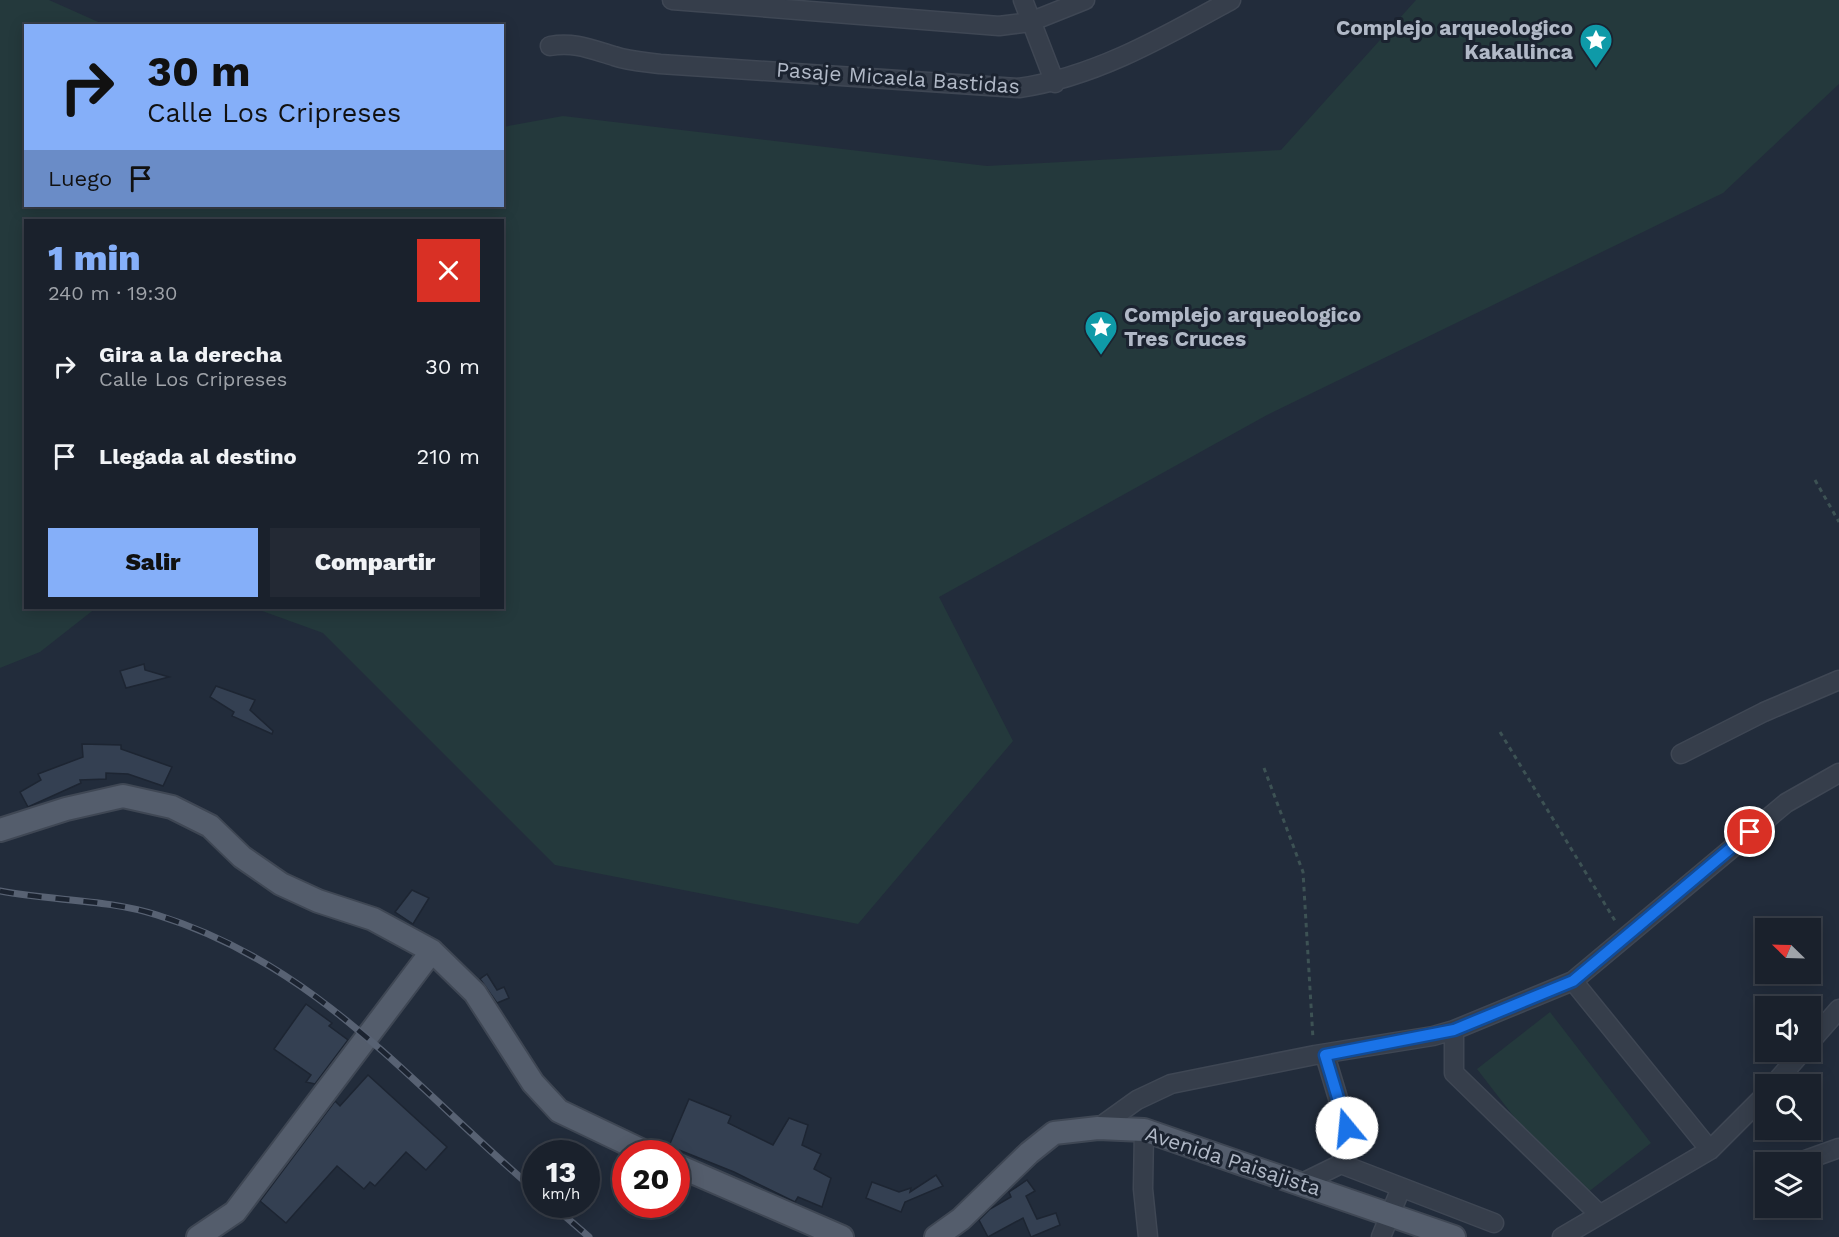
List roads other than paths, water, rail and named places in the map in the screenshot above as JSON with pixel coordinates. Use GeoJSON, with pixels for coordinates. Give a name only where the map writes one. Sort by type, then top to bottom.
{"type":"FeatureCollection","features":[{"type":"Feature","properties":{"kind":"main road"},"geometry":{"type":"LineString","coordinates":[[0,830],[66,809],[123,796],[172,807],[210,826],[242,857],[281,884],[318,901],[373,918],[432,951],[474,993],[533,1083],[559,1111],[620,1140]]}},
{"type":"Feature","properties":{"kind":"main road"},"geometry":{"type":"LineString","coordinates":[[198,1237],[235,1212],[432,951]]}},
{"type":"Feature","properties":{"kind":"main road","name":"Avenida Paisajista"},"geometry":{"type":"LineString","coordinates":[[936,1237],[961,1219],[1029,1153],[1054,1133],[1098,1128],[1144,1130],[1454,1237]]}},
{"type":"Feature","properties":{"kind":"main road"},"geometry":{"type":"LineString","coordinates":[[690,1171],[842,1237]]}},
{"type":"Feature","properties":{"kind":"street"},"geometry":{"type":"LineString","coordinates":[[672,0],[792,5],[999,26],[1030,22],[1086,0]]}},
{"type":"Feature","properties":{"kind":"street"},"geometry":{"type":"LineString","coordinates":[[1023,0],[1055,83]]}},
{"type":"Feature","properties":{"kind":"street","name":"Pasaje Micaela Bastidas"},"geometry":{"type":"LineString","coordinates":[[550,46],[585,45],[615,57],[660,64],[1019,88],[1055,83],[1144,47],[1231,0]]}},
{"type":"Feature","properties":{"kind":"street"},"geometry":{"type":"LineString","coordinates":[[1681,754],[1764,712],[1839,680]]}},
{"type":"Feature","properties":{"kind":"street"},"geometry":{"type":"LineString","coordinates":[[1098,1128],[1137,1100],[1171,1084],[1454,1030],[1573,981],[1624,936],[1786,803],[1839,773]]}},
{"type":"Feature","properties":{"kind":"street"},"geometry":{"type":"LineString","coordinates":[[1573,981],[1710,1150]]}},
{"type":"Feature","properties":{"kind":"street"},"geometry":{"type":"LineString","coordinates":[[1821,1029],[1839,1009]]}},
{"type":"Feature","properties":{"kind":"street"},"geometry":{"type":"LineString","coordinates":[[1454,1030],[1454,1073],[1599,1214]]}},
{"type":"Feature","properties":{"kind":"street"},"geometry":{"type":"LineString","coordinates":[[1320,1055],[1347,1128],[1341,1164]]}},
{"type":"Feature","properties":{"kind":"street"},"geometry":{"type":"LineString","coordinates":[[1783,1074],[1793,1062]]}},
{"type":"Feature","properties":{"kind":"street"},"geometry":{"type":"LineString","coordinates":[[1562,1237],[1710,1150],[1755,1105]]}},
{"type":"Feature","properties":{"kind":"street"},"geometry":{"type":"LineString","coordinates":[[1144,1130],[1143,1189],[1148,1237]]}},
{"type":"Feature","properties":{"kind":"street"},"geometry":{"type":"LineString","coordinates":[[1821,1154],[1839,1148]]}},
{"type":"Feature","properties":{"kind":"street"},"geometry":{"type":"LineString","coordinates":[[1300,1184],[1341,1164],[1494,1223]]}},
{"type":"Feature","properties":{"kind":"street"},"geometry":{"type":"LineString","coordinates":[[1381,1237],[1401,1188]]}},
{"type":"Feature","properties":{"kind":"railway"},"geometry":{"type":"LineString","coordinates":[[0,891],[119,906],[157,915],[215,937],[267,964],[361,1032],[522,1179]]}},
{"type":"Feature","properties":{"kind":"railway"},"geometry":{"type":"LineString","coordinates":[[567,1218],[589,1237]]}},
{"type":"Feature","properties":{"kind":"place","name":"Complejo arqueologico Kakallinca"},"geometry":{"type":"Point","coordinates":[1596,69]}},
{"type":"Feature","properties":{"kind":"place","name":"Complejo arqueologico Tres Cruces"},"geometry":{"type":"Point","coordinates":[1101,356]}}]}
